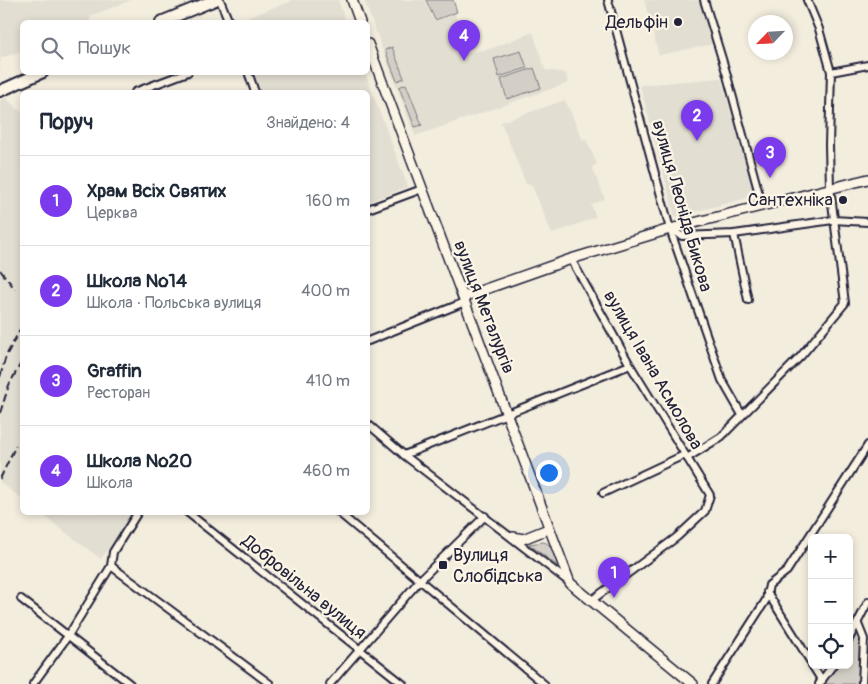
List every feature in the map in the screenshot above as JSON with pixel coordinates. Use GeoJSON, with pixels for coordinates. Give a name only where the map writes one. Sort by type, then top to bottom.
{"type":"FeatureCollection","features":[{"type":"Feature","properties":{"kind":"main road"},"geometry":{"type":"LineString","coordinates":[[166,20],[215,0]]}},
{"type":"Feature","properties":{"kind":"main road"},"geometry":{"type":"LineString","coordinates":[[352,0],[359,20]]}},
{"type":"Feature","properties":{"kind":"main road","name":"вулиця Металургів"},"geometry":{"type":"LineString","coordinates":[[370,49],[507,414],[548,529],[570,583]]}},
{"type":"Feature","properties":{"kind":"main road"},"geometry":{"type":"LineString","coordinates":[[5,89],[36,75]]}},
{"type":"Feature","properties":{"kind":"main road"},"geometry":{"type":"LineString","coordinates":[[464,300],[571,258],[670,229],[868,179]]}},
{"type":"Feature","properties":{"kind":"main road"},"geometry":{"type":"LineString","coordinates":[[513,537],[523,538],[548,529]]}},
{"type":"Feature","properties":{"kind":"main road"},"geometry":{"type":"LineString","coordinates":[[570,583],[693,684]]}},
{"type":"Feature","properties":{"kind":"street"},"geometry":{"type":"LineString","coordinates":[[220,0],[228,20]]}},
{"type":"Feature","properties":{"kind":"street","name":"вулиця Леоніда Бикова"},"geometry":{"type":"LineString","coordinates":[[608,0],[670,229],[722,380],[742,415]]}},
{"type":"Feature","properties":{"kind":"street"},"geometry":{"type":"LineString","coordinates":[[704,0],[726,72],[762,205]]}},
{"type":"Feature","properties":{"kind":"street"},"geometry":{"type":"LineString","coordinates":[[603,493],[674,459],[686,457],[721,437],[801,356],[845,302],[830,188],[831,72],[819,29],[807,0]]}},
{"type":"Feature","properties":{"kind":"street"},"geometry":{"type":"LineString","coordinates":[[831,72],[868,65]]}},
{"type":"Feature","properties":{"kind":"street"},"geometry":{"type":"LineString","coordinates":[[141,90],[180,75]]}},
{"type":"Feature","properties":{"kind":"street"},"geometry":{"type":"LineString","coordinates":[[249,75],[254,90]]}},
{"type":"Feature","properties":{"kind":"street"},"geometry":{"type":"LineString","coordinates":[[370,208],[422,189]]}},
{"type":"Feature","properties":{"kind":"street"},"geometry":{"type":"LineString","coordinates":[[670,229],[682,236],[734,234],[833,220],[868,222]]}},
{"type":"Feature","properties":{"kind":"street"},"geometry":{"type":"LineString","coordinates":[[734,234],[748,300]]}},
{"type":"Feature","properties":{"kind":"street","name":"вулиця Івана Асмолова"},"geometry":{"type":"LineString","coordinates":[[571,258],[630,365],[710,495],[705,510],[677,537],[592,600]]}},
{"type":"Feature","properties":{"kind":"street"},"geometry":{"type":"LineString","coordinates":[[370,340],[464,300]]}},
{"type":"Feature","properties":{"kind":"street"},"geometry":{"type":"LineString","coordinates":[[404,454],[630,365]]}},
{"type":"Feature","properties":{"kind":"street"},"geometry":{"type":"LineString","coordinates":[[370,426],[570,583]]}},
{"type":"Feature","properties":{"kind":"street"},"geometry":{"type":"LineString","coordinates":[[712,684],[766,600],[769,585],[786,571],[868,445]]}},
{"type":"Feature","properties":{"kind":"street"},"geometry":{"type":"LineString","coordinates":[[33,684],[68,636],[111,566],[113,552],[136,515]]}},
{"type":"Feature","properties":{"kind":"street","name":"Добровільна вулиця"},"geometry":{"type":"LineString","coordinates":[[191,515],[403,684]]}},
{"type":"Feature","properties":{"kind":"street"},"geometry":{"type":"LineString","coordinates":[[342,515],[544,684]]}},
{"type":"Feature","properties":{"kind":"street"},"geometry":{"type":"LineString","coordinates":[[330,684],[420,580],[485,516]]}},
{"type":"Feature","properties":{"kind":"street"},"geometry":{"type":"LineString","coordinates":[[111,566],[270,684]]}},
{"type":"Feature","properties":{"kind":"street"},"geometry":{"type":"LineString","coordinates":[[768,592],[808,658]]}},
{"type":"Feature","properties":{"kind":"street"},"geometry":{"type":"LineString","coordinates":[[21,599],[130,684]]}},
{"type":"Feature","properties":{"kind":"street"},"geometry":{"type":"LineString","coordinates":[[853,632],[868,602]]}},
{"type":"Feature","properties":{"kind":"street"},"geometry":{"type":"LineString","coordinates":[[858,624],[864,639],[862,684]]}},
{"type":"Feature","properties":{"kind":"street"},"geometry":{"type":"LineString","coordinates":[[814,669],[820,682],[831,669]]}},
{"type":"Feature","properties":{"kind":"shaded area"},"geometry":{"type":"Polygon","coordinates":[[[0,0],[131,0],[91,16],[90,20],[20,20],[20,52],[1,58],[0,73],[0,0]]]}},
{"type":"Feature","properties":{"kind":"shaded area"},"geometry":{"type":"Polygon","coordinates":[[[338,0],[345,20],[240,20],[292,1],[338,0]]]}},
{"type":"Feature","properties":{"kind":"shaded area"},"geometry":{"type":"Polygon","coordinates":[[[364,0],[425,0],[434,21],[455,13],[469,52],[490,49],[533,32],[545,70],[566,73],[568,83],[415,136],[364,0]]]}},
{"type":"Feature","properties":{"kind":"shaded area"},"geometry":{"type":"Polygon","coordinates":[[[426,0],[453,0],[457,12],[435,20],[426,0]]]}},
{"type":"Feature","properties":{"kind":"shaded area","name":"Дельфін"},"geometry":{"type":"Polygon","coordinates":[[[644,0],[700,0],[713,44],[659,55],[644,0]]]}},
{"type":"Feature","properties":{"kind":"shaded area"},"geometry":{"type":"Polygon","coordinates":[[[392,47],[404,78],[397,81],[385,50],[392,47]]]}},
{"type":"Feature","properties":{"kind":"shaded area"},"geometry":{"type":"Polygon","coordinates":[[[521,51],[527,68],[499,77],[494,59],[521,51]]]}},
{"type":"Feature","properties":{"kind":"shaded area"},"geometry":{"type":"Polygon","coordinates":[[[534,68],[541,88],[507,99],[501,79],[534,68]]]}},
{"type":"Feature","properties":{"kind":"shaded area"},"geometry":{"type":"Polygon","coordinates":[[[255,75],[366,75],[408,187],[370,201],[370,90],[261,90],[255,75]]]}},
{"type":"Feature","properties":{"kind":"shaded area"},"geometry":{"type":"Polygon","coordinates":[[[721,78],[755,196],[675,217],[640,85],[721,78]]]}},
{"type":"Feature","properties":{"kind":"shaded area"},"geometry":{"type":"Polygon","coordinates":[[[406,84],[422,125],[415,127],[399,87],[406,84]]]}},
{"type":"Feature","properties":{"kind":"shaded area"},"geometry":{"type":"Polygon","coordinates":[[[6,98],[20,111],[20,497],[0,482],[0,100],[6,98]]]}},
{"type":"Feature","properties":{"kind":"shaded area"},"geometry":{"type":"Polygon","coordinates":[[[565,100],[583,140],[586,139],[597,164],[592,167],[605,199],[591,205],[596,217],[552,234],[532,186],[526,184],[501,122],[565,100]]]}},
{"type":"Feature","properties":{"kind":"shaded area"},"geometry":{"type":"Polygon","coordinates":[[[43,515],[132,515],[101,559],[43,515]]]}},
{"type":"Feature","properties":{"kind":"shaded area"},"geometry":{"type":"Polygon","coordinates":[[[544,542],[552,549],[559,567],[529,544],[544,542]]]}},
{"type":"Feature","properties":{"kind":"shaded area"},"geometry":{"type":"Polygon","coordinates":[[[857,634],[861,640],[858,684],[823,684],[834,669],[853,669],[853,640],[857,634]]]}},
{"type":"Feature","properties":{"kind":"railway"},"geometry":{"type":"LineString","coordinates":[[0,270],[15,289]]}},
{"type":"Feature","properties":{"kind":"railway"},"geometry":{"type":"LineString","coordinates":[[0,377],[6,356],[20,330]]}},
{"type":"Feature","properties":{"kind":"railway"},"geometry":{"type":"LineString","coordinates":[[0,413],[9,385],[20,365]]}},
{"type":"Feature","properties":{"kind":"railway"},"geometry":{"type":"LineString","coordinates":[[0,479],[16,445]]}},
{"type":"Feature","properties":{"kind":"place","name":"Дельфін"},"geometry":{"type":"Point","coordinates":[678,22]}},
{"type":"Feature","properties":{"kind":"place","name":"Школа №20"},"geometry":{"type":"Point","coordinates":[464,61]}},
{"type":"Feature","properties":{"kind":"place","name":"Школа №14"},"geometry":{"type":"Point","coordinates":[697,141]}},
{"type":"Feature","properties":{"kind":"place","name":"Graffin"},"geometry":{"type":"Point","coordinates":[770,178]}},
{"type":"Feature","properties":{"kind":"place","name":"Сантехніка"},"geometry":{"type":"Point","coordinates":[843,200]}},
{"type":"Feature","properties":{"kind":"place","name":"Вулиця Слобідська"},"geometry":{"type":"Point","coordinates":[443,565]}},
{"type":"Feature","properties":{"kind":"place","name":"Храм Всіх Святих"},"geometry":{"type":"Point","coordinates":[614,598]}}]}
